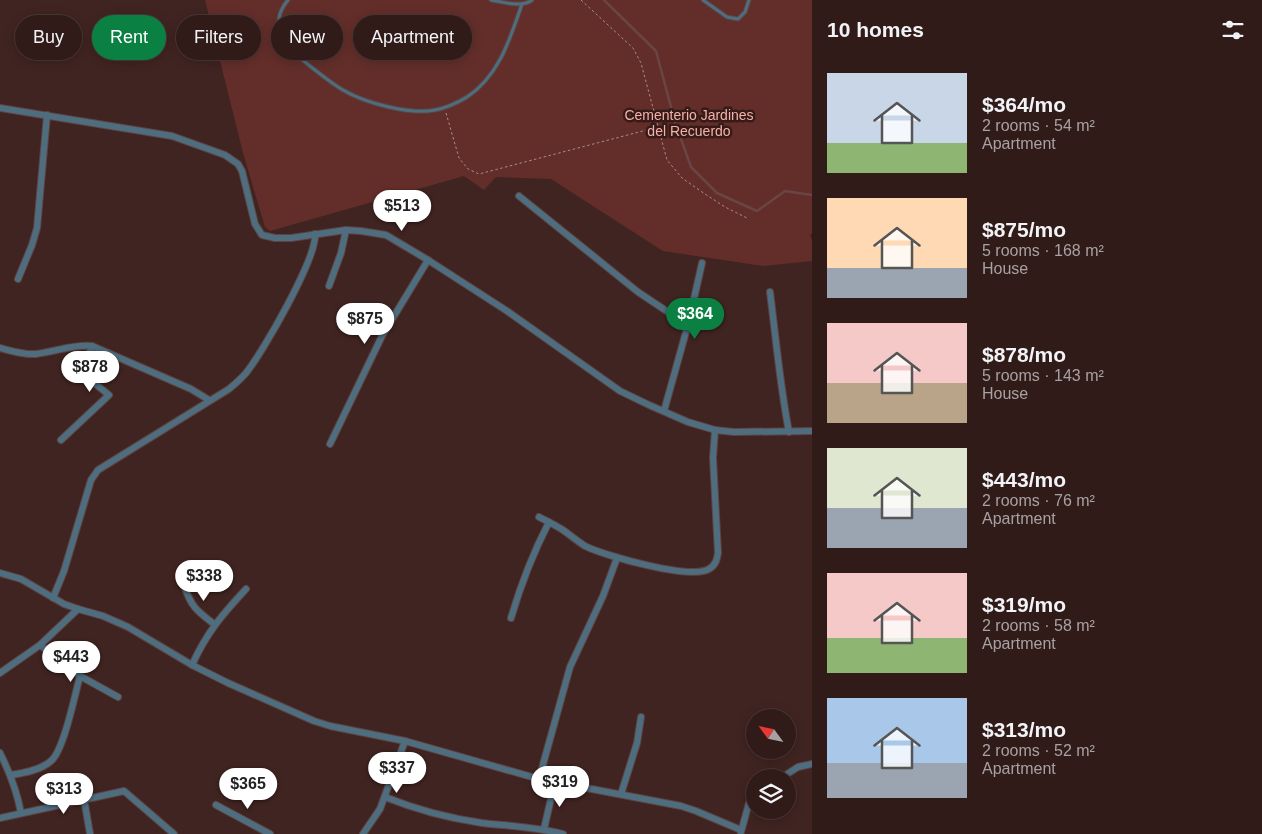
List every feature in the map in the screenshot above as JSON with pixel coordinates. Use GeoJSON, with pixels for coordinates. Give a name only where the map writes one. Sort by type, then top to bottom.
{"type":"FeatureCollection","features":[{"type":"Feature","properties":{"kind":"street"},"geometry":{"type":"LineString","coordinates":[[0,108],[172,136],[225,156],[238,164],[242,171],[256,224],[262,236],[275,238],[346,230],[361,230],[386,235],[507,311],[620,391],[688,422],[715,430],[734,432],[812,431]]}},
{"type":"Feature","properties":{"kind":"street"},"geometry":{"type":"LineString","coordinates":[[18,279],[37,228],[47,115]]}},
{"type":"Feature","properties":{"kind":"street"},"geometry":{"type":"LineString","coordinates":[[519,196],[638,292],[668,312],[689,321]]}},
{"type":"Feature","properties":{"kind":"street"},"geometry":{"type":"LineString","coordinates":[[329,286],[341,253],[346,230]]}},
{"type":"Feature","properties":{"kind":"street"},"geometry":{"type":"LineString","coordinates":[[53,598],[64,571],[92,480],[98,470],[229,389],[239,380],[255,360],[303,273],[314,250],[315,234]]}},
{"type":"Feature","properties":{"kind":"street"},"geometry":{"type":"LineString","coordinates":[[330,444],[382,336],[428,260]]}},
{"type":"Feature","properties":{"kind":"street"},"geometry":{"type":"LineString","coordinates":[[664,411],[689,321],[702,262]]}},
{"type":"Feature","properties":{"kind":"street"},"geometry":{"type":"LineString","coordinates":[[770,292],[780,380],[789,432]]}},
{"type":"Feature","properties":{"kind":"street"},"geometry":{"type":"LineString","coordinates":[[0,348],[35,354],[92,346],[191,389],[209,400]]}},
{"type":"Feature","properties":{"kind":"street"},"geometry":{"type":"LineString","coordinates":[[62,440],[109,395],[88,378],[86,374],[86,366],[92,346]]}},
{"type":"Feature","properties":{"kind":"street"},"geometry":{"type":"LineString","coordinates":[[539,517],[584,545],[617,558],[688,572],[702,572],[714,565],[718,552],[713,458],[715,430]]}},
{"type":"Feature","properties":{"kind":"street"},"geometry":{"type":"LineString","coordinates":[[511,618],[520,585],[549,522]]}},
{"type":"Feature","properties":{"kind":"street"},"geometry":{"type":"LineString","coordinates":[[539,778],[570,667],[617,558]]}},
{"type":"Feature","properties":{"kind":"street"},"geometry":{"type":"LineString","coordinates":[[0,573],[21,580],[53,598],[78,609],[103,616],[128,628],[192,665],[255,696],[314,721],[405,741],[539,778],[688,808],[741,832],[746,814]]}},
{"type":"Feature","properties":{"kind":"street"},"geometry":{"type":"LineString","coordinates":[[184,585],[190,602],[197,611],[214,624]]}},
{"type":"Feature","properties":{"kind":"street"},"geometry":{"type":"LineString","coordinates":[[192,665],[202,643],[214,624],[246,589]]}},
{"type":"Feature","properties":{"kind":"street"},"geometry":{"type":"LineString","coordinates":[[0,673],[24,654],[40,645],[78,609]]}},
{"type":"Feature","properties":{"kind":"street"},"geometry":{"type":"LineString","coordinates":[[40,645],[80,676],[118,697]]}},
{"type":"Feature","properties":{"kind":"street"},"geometry":{"type":"LineString","coordinates":[[11,775],[41,767],[55,758],[66,728],[80,676]]}},
{"type":"Feature","properties":{"kind":"street"},"geometry":{"type":"LineString","coordinates":[[621,794],[637,743],[641,718]]}},
{"type":"Feature","properties":{"kind":"street"},"geometry":{"type":"LineString","coordinates":[[363,834],[380,809],[405,741]]}},
{"type":"Feature","properties":{"kind":"street"},"geometry":{"type":"LineString","coordinates":[[0,753],[11,775],[17,793],[20,813]]}},
{"type":"Feature","properties":{"kind":"street"},"geometry":{"type":"LineString","coordinates":[[796,769],[812,764]]}},
{"type":"Feature","properties":{"kind":"street"},"geometry":{"type":"LineString","coordinates":[[544,829],[555,781]]}},
{"type":"Feature","properties":{"kind":"street"},"geometry":{"type":"LineString","coordinates":[[0,818],[124,791],[174,834]]}},
{"type":"Feature","properties":{"kind":"street"},"geometry":{"type":"LineString","coordinates":[[385,796],[427,813],[528,831],[544,829],[563,834]]}},
{"type":"Feature","properties":{"kind":"street"},"geometry":{"type":"LineString","coordinates":[[84,799],[90,834]]}},
{"type":"Feature","properties":{"kind":"street"},"geometry":{"type":"LineString","coordinates":[[216,805],[270,834]]}},
{"type":"Feature","properties":{"kind":"lane"},"geometry":{"type":"LineString","coordinates":[[288,0],[279,14],[278,24],[289,46],[306,62],[344,90],[362,99],[415,111],[434,110],[445,107],[468,96],[493,72],[508,43],[522,4]]}},
{"type":"Feature","properties":{"kind":"lane"},"geometry":{"type":"LineString","coordinates":[[491,0],[522,4],[532,0]]}},
{"type":"Feature","properties":{"kind":"lane"},"geometry":{"type":"LineString","coordinates":[[703,0],[727,17],[738,19],[745,12],[749,0]]}},
{"type":"Feature","properties":{"kind":"path"},"geometry":{"type":"LineString","coordinates":[[581,0],[633,48],[641,64],[667,160],[682,178],[725,207],[747,218]]}},
{"type":"Feature","properties":{"kind":"path"},"geometry":{"type":"LineString","coordinates":[[445,107],[459,158],[468,169],[479,174],[659,127]]}},
{"type":"Feature","properties":{"kind":"green space","name":"Cementerio Jardines del Recuerdo"},"geometry":{"type":"Polygon","coordinates":[[[205,0],[812,0],[812,234],[810,234],[812,261],[763,266],[663,251],[551,179],[496,177],[484,190],[464,176],[270,231],[265,227],[243,153],[220,60],[261,60],[261,15],[209,15],[205,0]]]}},
{"type":"Feature","properties":{"kind":"waterway"},"geometry":{"type":"LineString","coordinates":[[604,0],[656,51],[675,122],[691,167],[717,193],[757,211],[785,191],[812,195]]}}]}
